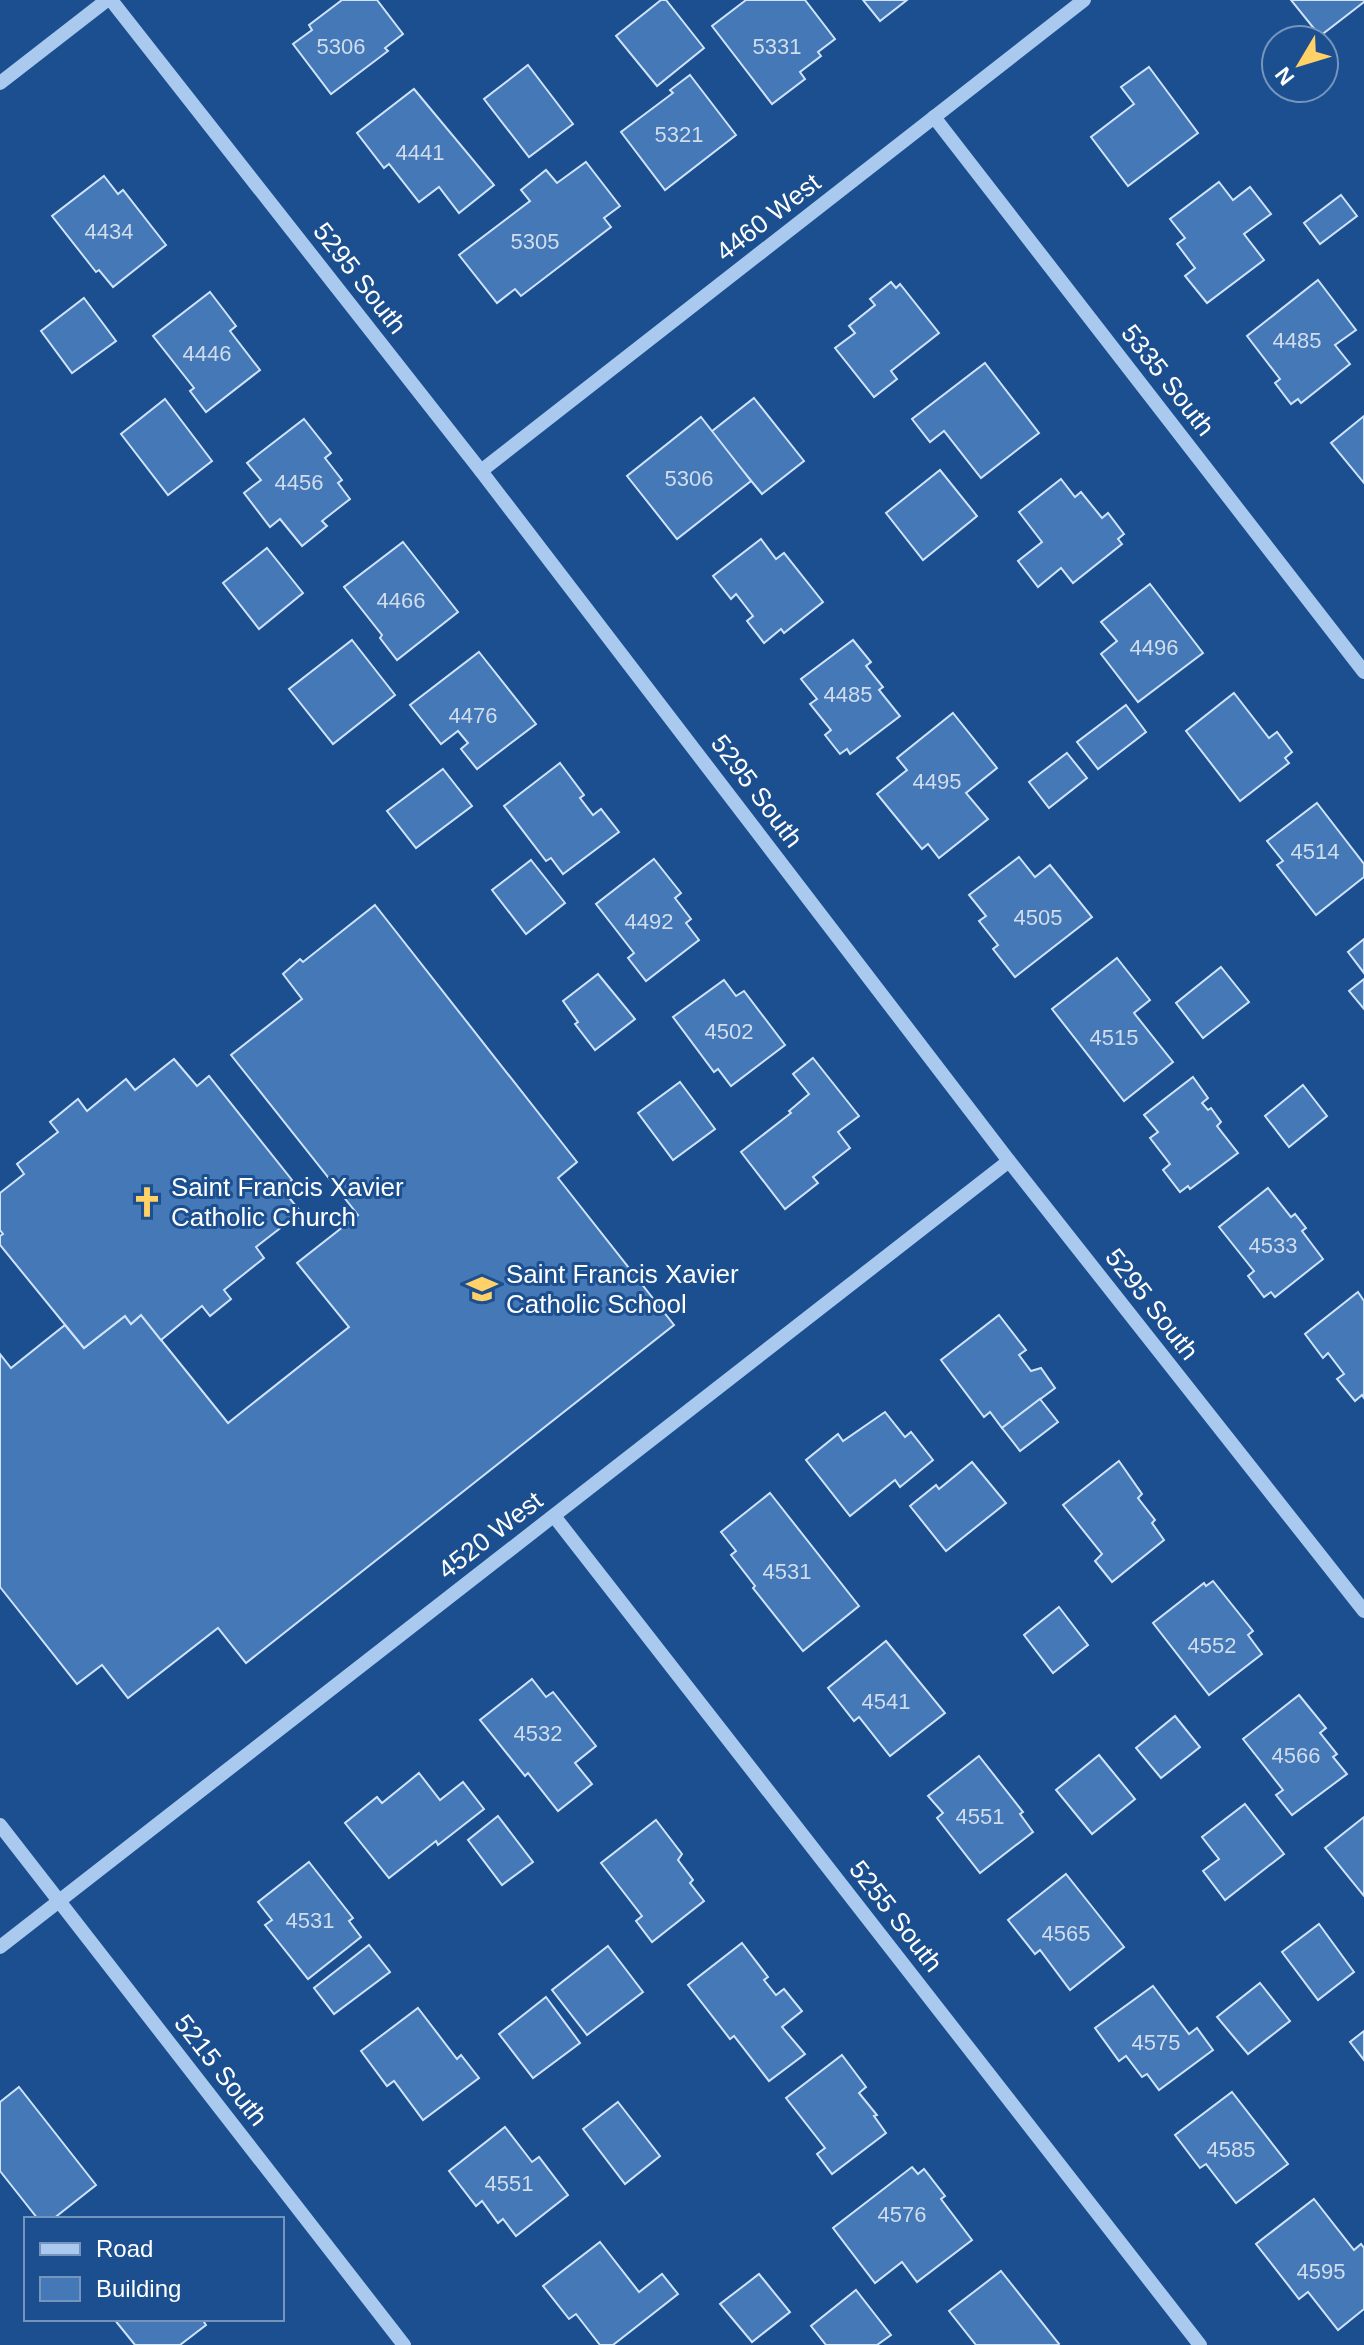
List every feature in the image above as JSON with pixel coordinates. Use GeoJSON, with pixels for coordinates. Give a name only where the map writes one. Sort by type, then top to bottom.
{"type":"FeatureCollection","features":[{"type":"Feature","properties":{"kind":"street"},"geometry":{"type":"LineString","coordinates":[[0,83],[109,0]]}},
{"type":"Feature","properties":{"kind":"street","name":"5295 South"},"geometry":{"type":"LineString","coordinates":[[109,0],[481,471],[1009,1161],[1364,1611]]}},
{"type":"Feature","properties":{"kind":"street","name":"4460 West"},"geometry":{"type":"LineString","coordinates":[[481,471],[1084,0]]}},
{"type":"Feature","properties":{"kind":"street","name":"5335 South"},"geometry":{"type":"LineString","coordinates":[[934,117],[1364,672]]}},
{"type":"Feature","properties":{"kind":"street","name":"4520 West"},"geometry":{"type":"LineString","coordinates":[[0,1947],[1009,1161]]}},
{"type":"Feature","properties":{"kind":"street","name":"5255 South"},"geometry":{"type":"LineString","coordinates":[[554,1516],[1200,2345]]}},
{"type":"Feature","properties":{"kind":"street","name":"5215 South"},"geometry":{"type":"LineString","coordinates":[[0,1825],[404,2345]]}},
{"type":"Feature","properties":{"kind":"building"},"geometry":{"type":"Polygon","coordinates":[[[342,0],[377,0],[403,34],[385,48],[388,51],[331,94],[293,44],[312,30],[309,25],[342,0]]]}},
{"type":"Feature","properties":{"kind":"building"},"geometry":{"type":"Polygon","coordinates":[[[661,0],[666,0],[704,48],[657,86],[616,36],[661,0]]]}},
{"type":"Feature","properties":{"kind":"building"},"geometry":{"type":"Polygon","coordinates":[[[746,0],[805,0],[835,39],[818,52],[821,56],[800,72],[805,79],[772,104],[712,26],[746,0]]]}},
{"type":"Feature","properties":{"kind":"building"},"geometry":{"type":"Polygon","coordinates":[[[863,0],[907,0],[880,21],[863,0]]]}},
{"type":"Feature","properties":{"kind":"building"},"geometry":{"type":"Polygon","coordinates":[[[1291,0],[1364,0],[1336,24],[1310,24],[1291,0]]]}},
{"type":"Feature","properties":{"kind":"building"},"geometry":{"type":"Polygon","coordinates":[[[528,65],[573,124],[529,157],[484,99],[528,65]]]}},
{"type":"Feature","properties":{"kind":"building"},"geometry":{"type":"Polygon","coordinates":[[[1149,67],[1198,133],[1128,186],[1091,137],[1134,104],[1121,87],[1149,67]]]}},
{"type":"Feature","properties":{"kind":"building"},"geometry":{"type":"Polygon","coordinates":[[[690,75],[736,135],[665,190],[621,132],[673,93],[670,90],[690,75]]]}},
{"type":"Feature","properties":{"kind":"building"},"geometry":{"type":"Polygon","coordinates":[[[414,89],[494,185],[459,213],[439,187],[419,202],[389,164],[384,168],[357,133],[414,89]]]}},
{"type":"Feature","properties":{"kind":"building"},"geometry":{"type":"Polygon","coordinates":[[[586,162],[620,206],[604,218],[611,227],[521,296],[515,289],[497,303],[459,255],[530,201],[521,190],[546,170],[557,183],[586,162]]]}},
{"type":"Feature","properties":{"kind":"building"},"geometry":{"type":"Polygon","coordinates":[[[104,176],[118,194],[123,190],[166,245],[113,287],[99,270],[96,272],[52,216],[104,176]]]}},
{"type":"Feature","properties":{"kind":"building"},"geometry":{"type":"Polygon","coordinates":[[[1219,182],[1233,200],[1250,187],[1271,214],[1244,234],[1264,260],[1207,303],[1185,276],[1195,268],[1177,244],[1185,238],[1170,219],[1219,182]]]}},
{"type":"Feature","properties":{"kind":"building"},"geometry":{"type":"Polygon","coordinates":[[[1341,195],[1357,216],[1320,244],[1304,223],[1341,195]]]}},
{"type":"Feature","properties":{"kind":"building"},"geometry":{"type":"Polygon","coordinates":[[[1318,280],[1356,330],[1335,345],[1350,364],[1301,403],[1298,399],[1291,404],[1275,383],[1280,379],[1247,336],[1318,280]]]}},
{"type":"Feature","properties":{"kind":"building"},"geometry":{"type":"Polygon","coordinates":[[[891,282],[896,288],[900,284],[939,333],[891,371],[897,379],[874,397],[835,348],[855,333],[849,326],[875,305],[870,299],[891,282]]]}},
{"type":"Feature","properties":{"kind":"building"},"geometry":{"type":"Polygon","coordinates":[[[210,292],[236,326],[230,331],[260,370],[206,412],[190,391],[194,388],[153,336],[210,292]]]}},
{"type":"Feature","properties":{"kind":"building"},"geometry":{"type":"Polygon","coordinates":[[[84,298],[116,341],[72,373],[41,331],[84,298]]]}},
{"type":"Feature","properties":{"kind":"building"},"geometry":{"type":"Polygon","coordinates":[[[985,363],[1039,433],[981,478],[944,431],[930,442],[912,419],[985,363]]]}},
{"type":"Feature","properties":{"kind":"building"},"geometry":{"type":"Polygon","coordinates":[[[754,398],[804,461],[762,494],[711,432],[754,398]]]}},
{"type":"Feature","properties":{"kind":"building"},"geometry":{"type":"Polygon","coordinates":[[[165,399],[212,461],[168,495],[121,434],[165,399]]]}},
{"type":"Feature","properties":{"kind":"building"},"geometry":{"type":"Polygon","coordinates":[[[1364,416],[1364,483],[1331,443],[1364,416]]]}},
{"type":"Feature","properties":{"kind":"building"},"geometry":{"type":"Polygon","coordinates":[[[701,417],[751,481],[677,539],[627,476],[701,417]]]}},
{"type":"Feature","properties":{"kind":"building"},"geometry":{"type":"Polygon","coordinates":[[[304,419],[331,453],[325,458],[342,480],[338,483],[350,499],[322,521],[327,526],[302,546],[280,519],[270,527],[244,493],[261,480],[247,463],[304,419]]]}},
{"type":"Feature","properties":{"kind":"building"},"geometry":{"type":"Polygon","coordinates":[[[940,470],[977,516],[923,560],[886,513],[940,470]]]}},
{"type":"Feature","properties":{"kind":"building"},"geometry":{"type":"Polygon","coordinates":[[[1061,479],[1075,497],[1081,492],[1102,518],[1108,513],[1124,534],[1118,539],[1122,544],[1073,583],[1061,568],[1038,587],[1018,561],[1042,542],[1019,512],[1061,479]]]}},
{"type":"Feature","properties":{"kind":"building"},"geometry":{"type":"Polygon","coordinates":[[[761,539],[776,559],[784,553],[823,602],[784,633],[781,629],[764,643],[747,621],[753,616],[736,594],[731,599],[713,576],[761,539]]]}},
{"type":"Feature","properties":{"kind":"building"},"geometry":{"type":"Polygon","coordinates":[[[403,542],[458,612],[397,660],[380,638],[382,635],[344,587],[403,542]]]}},
{"type":"Feature","properties":{"kind":"building"},"geometry":{"type":"Polygon","coordinates":[[[267,548],[303,593],[259,629],[223,583],[267,548]]]}},
{"type":"Feature","properties":{"kind":"building"},"geometry":{"type":"Polygon","coordinates":[[[1150,584],[1203,653],[1138,702],[1101,654],[1117,641],[1101,622],[1150,584]]]}},
{"type":"Feature","properties":{"kind":"building"},"geometry":{"type":"Polygon","coordinates":[[[352,640],[395,695],[333,744],[289,689],[352,640]]]}},
{"type":"Feature","properties":{"kind":"building"},"geometry":{"type":"Polygon","coordinates":[[[853,640],[871,662],[866,666],[883,687],[879,690],[900,716],[850,754],[847,749],[840,754],[825,735],[831,730],[810,704],[817,699],[801,679],[853,640]]]}},
{"type":"Feature","properties":{"kind":"building"},"geometry":{"type":"Polygon","coordinates":[[[479,652],[536,724],[477,769],[461,749],[468,743],[458,731],[441,744],[410,705],[479,652]]]}},
{"type":"Feature","properties":{"kind":"building"},"geometry":{"type":"Polygon","coordinates":[[[1234,693],[1269,738],[1277,732],[1292,752],[1285,758],[1289,763],[1240,801],[1186,731],[1234,693]]]}},
{"type":"Feature","properties":{"kind":"building"},"geometry":{"type":"Polygon","coordinates":[[[1126,705],[1146,732],[1098,769],[1077,742],[1126,705]]]}},
{"type":"Feature","properties":{"kind":"building"},"geometry":{"type":"Polygon","coordinates":[[[953,713],[997,768],[966,793],[988,819],[939,858],[928,844],[922,849],[877,794],[907,770],[897,758],[953,713]]]}},
{"type":"Feature","properties":{"kind":"building"},"geometry":{"type":"Polygon","coordinates":[[[1067,753],[1087,778],[1049,808],[1029,782],[1067,753]]]}},
{"type":"Feature","properties":{"kind":"building"},"geometry":{"type":"Polygon","coordinates":[[[560,763],[584,795],[580,798],[593,815],[601,809],[619,832],[563,874],[551,858],[546,861],[504,806],[560,763]]]}},
{"type":"Feature","properties":{"kind":"building"},"geometry":{"type":"Polygon","coordinates":[[[443,769],[472,806],[416,848],[387,811],[443,769]]]}},
{"type":"Feature","properties":{"kind":"building"},"geometry":{"type":"Polygon","coordinates":[[[1317,803],[1364,864],[1364,877],[1316,915],[1277,865],[1283,861],[1267,841],[1317,803]]]}},
{"type":"Feature","properties":{"kind":"building"},"geometry":{"type":"Polygon","coordinates":[[[1019,857],[1035,877],[1050,865],[1092,917],[1015,977],[993,949],[998,945],[979,921],[986,916],[969,895],[1019,857]]]}},
{"type":"Feature","properties":{"kind":"building"},"geometry":{"type":"Polygon","coordinates":[[[654,859],[681,893],[675,898],[691,919],[686,923],[699,940],[646,981],[628,958],[634,953],[596,904],[654,859]]]}},
{"type":"Feature","properties":{"kind":"building"},"geometry":{"type":"Polygon","coordinates":[[[531,860],[565,903],[526,934],[492,890],[531,860]]]}},
{"type":"Feature","properties":{"kind":"building","name":"Saint Francis Xavier Catholic School"},"geometry":{"type":"Polygon","coordinates":[[[375,905],[577,1162],[558,1178],[674,1325],[246,1663],[218,1628],[128,1698],[102,1665],[77,1684],[0,1587],[0,1354],[11,1368],[65,1325],[84,1348],[125,1316],[131,1324],[141,1315],[228,1423],[349,1327],[297,1263],[358,1215],[231,1055],[302,999],[283,974],[300,959],[303,962],[375,905]]]}},
{"type":"Feature","properties":{"kind":"building"},"geometry":{"type":"Polygon","coordinates":[[[1364,939],[1364,973],[1348,952],[1364,939]]]}},
{"type":"Feature","properties":{"kind":"building"},"geometry":{"type":"Polygon","coordinates":[[[1117,958],[1150,1000],[1134,1013],[1173,1062],[1124,1101],[1052,1009],[1117,958]]]}},
{"type":"Feature","properties":{"kind":"building"},"geometry":{"type":"Polygon","coordinates":[[[1221,967],[1249,1002],[1203,1038],[1176,1003],[1221,967]]]}},
{"type":"Feature","properties":{"kind":"building"},"geometry":{"type":"Polygon","coordinates":[[[598,974],[635,1019],[595,1050],[575,1024],[578,1022],[563,1001],[598,974]]]}},
{"type":"Feature","properties":{"kind":"building"},"geometry":{"type":"Polygon","coordinates":[[[1364,979],[1364,1009],[1349,991],[1364,979]]]}},
{"type":"Feature","properties":{"kind":"building"},"geometry":{"type":"Polygon","coordinates":[[[724,980],[736,996],[744,991],[785,1045],[731,1086],[718,1069],[714,1072],[673,1017],[724,980]]]}},
{"type":"Feature","properties":{"kind":"building"},"geometry":{"type":"Polygon","coordinates":[[[813,1058],[859,1116],[838,1132],[850,1148],[813,1177],[818,1183],[785,1209],[741,1152],[791,1113],[789,1111],[809,1094],[793,1074],[813,1058]]]}},
{"type":"Feature","properties":{"kind":"building","name":"Saint Francis Xavier Catholic Church"},"geometry":{"type":"Polygon","coordinates":[[[174,1059],[197,1086],[209,1076],[292,1180],[281,1188],[301,1212],[256,1247],[264,1258],[224,1290],[231,1299],[210,1316],[202,1306],[161,1340],[141,1315],[131,1324],[125,1316],[84,1348],[0,1245],[3,1234],[0,1230],[0,1193],[24,1174],[17,1164],[58,1132],[50,1122],[78,1099],[87,1111],[126,1079],[135,1090],[174,1059]]]}},
{"type":"Feature","properties":{"kind":"building"},"geometry":{"type":"Polygon","coordinates":[[[1193,1077],[1208,1098],[1202,1103],[1208,1110],[1211,1108],[1221,1122],[1217,1126],[1238,1153],[1190,1189],[1188,1186],[1180,1192],[1163,1170],[1170,1164],[1150,1138],[1158,1132],[1144,1115],[1193,1077]]]}},
{"type":"Feature","properties":{"kind":"building"},"geometry":{"type":"Polygon","coordinates":[[[680,1082],[715,1129],[673,1160],[638,1113],[680,1082]]]}},
{"type":"Feature","properties":{"kind":"building"},"geometry":{"type":"Polygon","coordinates":[[[1303,1085],[1327,1116],[1289,1147],[1265,1116],[1303,1085]]]}},
{"type":"Feature","properties":{"kind":"building"},"geometry":{"type":"Polygon","coordinates":[[[1268,1188],[1291,1217],[1295,1214],[1306,1228],[1302,1231],[1323,1259],[1275,1297],[1271,1292],[1264,1297],[1248,1276],[1254,1271],[1219,1227],[1268,1188]]]}},
{"type":"Feature","properties":{"kind":"building"},"geometry":{"type":"Polygon","coordinates":[[[1358,1292],[1364,1301],[1364,1398],[1362,1395],[1355,1401],[1337,1379],[1344,1374],[1328,1353],[1323,1358],[1305,1334],[1358,1292]]]}},
{"type":"Feature","properties":{"kind":"building"},"geometry":{"type":"Polygon","coordinates":[[[999,1315],[1026,1350],[1019,1355],[1031,1371],[1041,1368],[1055,1388],[1002,1428],[990,1412],[984,1417],[941,1360],[999,1315]]]}},
{"type":"Feature","properties":{"kind":"building"},"geometry":{"type":"Polygon","coordinates":[[[1040,1399],[1058,1422],[1020,1451],[1002,1428],[1040,1399]]]}},
{"type":"Feature","properties":{"kind":"building"},"geometry":{"type":"Polygon","coordinates":[[[885,1412],[905,1437],[911,1432],[933,1460],[900,1487],[895,1480],[850,1516],[806,1460],[838,1434],[843,1441],[885,1412]]]}},
{"type":"Feature","properties":{"kind":"building"},"geometry":{"type":"Polygon","coordinates":[[[1119,1461],[1142,1494],[1138,1498],[1155,1520],[1152,1523],[1164,1540],[1112,1582],[1095,1561],[1102,1554],[1063,1505],[1119,1461]]]}},
{"type":"Feature","properties":{"kind":"building"},"geometry":{"type":"Polygon","coordinates":[[[972,1462],[1006,1503],[946,1551],[910,1506],[936,1485],[939,1489],[972,1462]]]}},
{"type":"Feature","properties":{"kind":"building"},"geometry":{"type":"Polygon","coordinates":[[[770,1493],[859,1606],[803,1651],[753,1588],[755,1586],[731,1555],[736,1551],[721,1532],[770,1493]]]}},
{"type":"Feature","properties":{"kind":"building"},"geometry":{"type":"Polygon","coordinates":[[[1213,1581],[1253,1631],[1248,1635],[1262,1654],[1209,1695],[1153,1623],[1204,1583],[1206,1586],[1213,1581]]]}},
{"type":"Feature","properties":{"kind":"building"},"geometry":{"type":"Polygon","coordinates":[[[1059,1607],[1088,1645],[1053,1673],[1024,1635],[1059,1607]]]}},
{"type":"Feature","properties":{"kind":"building"},"geometry":{"type":"Polygon","coordinates":[[[886,1641],[945,1713],[890,1756],[859,1717],[854,1721],[828,1688],[886,1641]]]}},
{"type":"Feature","properties":{"kind":"building"},"geometry":{"type":"Polygon","coordinates":[[[532,1679],[546,1697],[553,1692],[596,1746],[575,1763],[592,1784],[558,1811],[480,1720],[532,1679]]]}},
{"type":"Feature","properties":{"kind":"building"},"geometry":{"type":"Polygon","coordinates":[[[1299,1695],[1326,1728],[1320,1733],[1337,1754],[1333,1757],[1347,1774],[1292,1815],[1276,1795],[1283,1790],[1243,1739],[1299,1695]]]}},
{"type":"Feature","properties":{"kind":"building"},"geometry":{"type":"Polygon","coordinates":[[[1175,1716],[1200,1747],[1161,1778],[1136,1748],[1175,1716]]]}},
{"type":"Feature","properties":{"kind":"building"},"geometry":{"type":"Polygon","coordinates":[[[1099,1755],[1135,1799],[1092,1834],[1056,1790],[1099,1755]]]}},
{"type":"Feature","properties":{"kind":"building"},"geometry":{"type":"Polygon","coordinates":[[[979,1756],[1023,1812],[1020,1814],[1033,1832],[980,1873],[937,1818],[943,1813],[928,1796],[979,1756]]]}},
{"type":"Feature","properties":{"kind":"building"},"geometry":{"type":"Polygon","coordinates":[[[419,1773],[440,1800],[463,1782],[484,1809],[389,1878],[345,1823],[377,1797],[382,1803],[419,1773]]]}},
{"type":"Feature","properties":{"kind":"building"},"geometry":{"type":"Polygon","coordinates":[[[1245,1804],[1284,1854],[1225,1900],[1203,1871],[1219,1859],[1202,1837],[1245,1804]]]}},
{"type":"Feature","properties":{"kind":"building"},"geometry":{"type":"Polygon","coordinates":[[[498,1816],[533,1862],[502,1885],[468,1840],[498,1816]]]}},
{"type":"Feature","properties":{"kind":"building"},"geometry":{"type":"Polygon","coordinates":[[[1364,1817],[1364,1896],[1325,1848],[1364,1817]]]}},
{"type":"Feature","properties":{"kind":"building"},"geometry":{"type":"Polygon","coordinates":[[[656,1820],[682,1854],[678,1860],[704,1901],[652,1942],[636,1921],[642,1916],[601,1863],[656,1820]]]}},
{"type":"Feature","properties":{"kind":"building"},"geometry":{"type":"Polygon","coordinates":[[[309,1862],[353,1918],[349,1921],[361,1937],[308,1979],[265,1925],[272,1920],[258,1902],[309,1862]]]}},
{"type":"Feature","properties":{"kind":"building"},"geometry":{"type":"Polygon","coordinates":[[[1066,1874],[1124,1947],[1070,1990],[1040,1950],[1035,1954],[1008,1920],[1066,1874]]]}},
{"type":"Feature","properties":{"kind":"building"},"geometry":{"type":"Polygon","coordinates":[[[1319,1924],[1354,1972],[1318,2000],[1282,1952],[1319,1924]]]}},
{"type":"Feature","properties":{"kind":"building"},"geometry":{"type":"Polygon","coordinates":[[[742,1943],[768,1977],[764,1980],[776,1995],[784,1989],[802,2011],[782,2027],[805,2054],[769,2081],[734,2036],[730,2039],[688,1985],[742,1943]]]}},
{"type":"Feature","properties":{"kind":"building"},"geometry":{"type":"Polygon","coordinates":[[[369,1945],[390,1972],[334,2014],[314,1988],[369,1945]]]}},
{"type":"Feature","properties":{"kind":"building"},"geometry":{"type":"Polygon","coordinates":[[[608,1946],[643,1992],[587,2035],[552,1990],[608,1946]]]}},
{"type":"Feature","properties":{"kind":"building"},"geometry":{"type":"Polygon","coordinates":[[[1260,1983],[1290,2021],[1248,2054],[1217,2017],[1260,1983]]]}},
{"type":"Feature","properties":{"kind":"building"},"geometry":{"type":"Polygon","coordinates":[[[1153,1986],[1189,2034],[1197,2028],[1213,2050],[1159,2090],[1147,2074],[1142,2077],[1126,2056],[1119,2061],[1095,2028],[1153,1986]]]}},
{"type":"Feature","properties":{"kind":"building"},"geometry":{"type":"Polygon","coordinates":[[[546,1997],[580,2043],[533,2078],[499,2034],[546,1997]]]}},
{"type":"Feature","properties":{"kind":"building"},"geometry":{"type":"Polygon","coordinates":[[[418,2008],[457,2059],[461,2055],[479,2078],[423,2120],[394,2081],[387,2086],[361,2051],[418,2008]]]}},
{"type":"Feature","properties":{"kind":"building"},"geometry":{"type":"Polygon","coordinates":[[[1364,2031],[1364,2060],[1350,2042],[1364,2031]]]}},
{"type":"Feature","properties":{"kind":"building"},"geometry":{"type":"Polygon","coordinates":[[[842,2055],[866,2087],[859,2093],[877,2115],[874,2116],[886,2133],[832,2174],[817,2154],[825,2148],[786,2098],[842,2055]]]}},
{"type":"Feature","properties":{"kind":"building"},"geometry":{"type":"Polygon","coordinates":[[[19,2087],[96,2185],[56,2217],[36,2217],[0,2171],[0,2102],[19,2087]]]}},
{"type":"Feature","properties":{"kind":"building"},"geometry":{"type":"Polygon","coordinates":[[[1232,2092],[1288,2164],[1236,2203],[1206,2164],[1200,2168],[1175,2135],[1232,2092]]]}},
{"type":"Feature","properties":{"kind":"building"},"geometry":{"type":"Polygon","coordinates":[[[618,2102],[660,2156],[625,2184],[583,2129],[618,2102]]]}},
{"type":"Feature","properties":{"kind":"building"},"geometry":{"type":"Polygon","coordinates":[[[505,2127],[532,2162],[539,2157],[568,2195],[516,2236],[503,2219],[498,2223],[482,2201],[476,2206],[449,2171],[505,2127]]]}},
{"type":"Feature","properties":{"kind":"building"},"geometry":{"type":"Polygon","coordinates":[[[912,2167],[918,2174],[924,2169],[945,2196],[941,2199],[972,2240],[917,2282],[902,2262],[875,2283],[833,2228],[912,2167]]]}},
{"type":"Feature","properties":{"kind":"building"},"geometry":{"type":"Polygon","coordinates":[[[1314,2199],[1354,2250],[1361,2244],[1364,2248],[1364,2309],[1338,2330],[1308,2292],[1299,2299],[1256,2244],[1314,2199]]]}},
{"type":"Feature","properties":{"kind":"building"},"geometry":{"type":"Polygon","coordinates":[[[600,2242],[639,2292],[662,2274],[678,2294],[613,2345],[600,2345],[576,2314],[569,2319],[543,2286],[600,2242]]]}},
{"type":"Feature","properties":{"kind":"building"},"geometry":{"type":"Polygon","coordinates":[[[1001,2271],[1058,2345],[976,2345],[949,2311],[1001,2271]]]}},
{"type":"Feature","properties":{"kind":"building"},"geometry":{"type":"Polygon","coordinates":[[[759,2274],[790,2312],[752,2342],[720,2304],[759,2274]]]}},
{"type":"Feature","properties":{"kind":"building"},"geometry":{"type":"Polygon","coordinates":[[[856,2290],[891,2335],[877,2345],[826,2345],[811,2326],[856,2290]]]}},
{"type":"Feature","properties":{"kind":"building"},"geometry":{"type":"Polygon","coordinates":[[[116,2321],[203,2321],[206,2325],[180,2345],[135,2345],[116,2321]]]}},
{"type":"Feature","properties":{"kind":"place","name":"Saint Francis Xavier Catholic Church"},"geometry":{"type":"Point","coordinates":[147,1202]}},
{"type":"Feature","properties":{"kind":"place","name":"Saint Francis Xavier Catholic School"},"geometry":{"type":"Point","coordinates":[482,1289]}}]}
